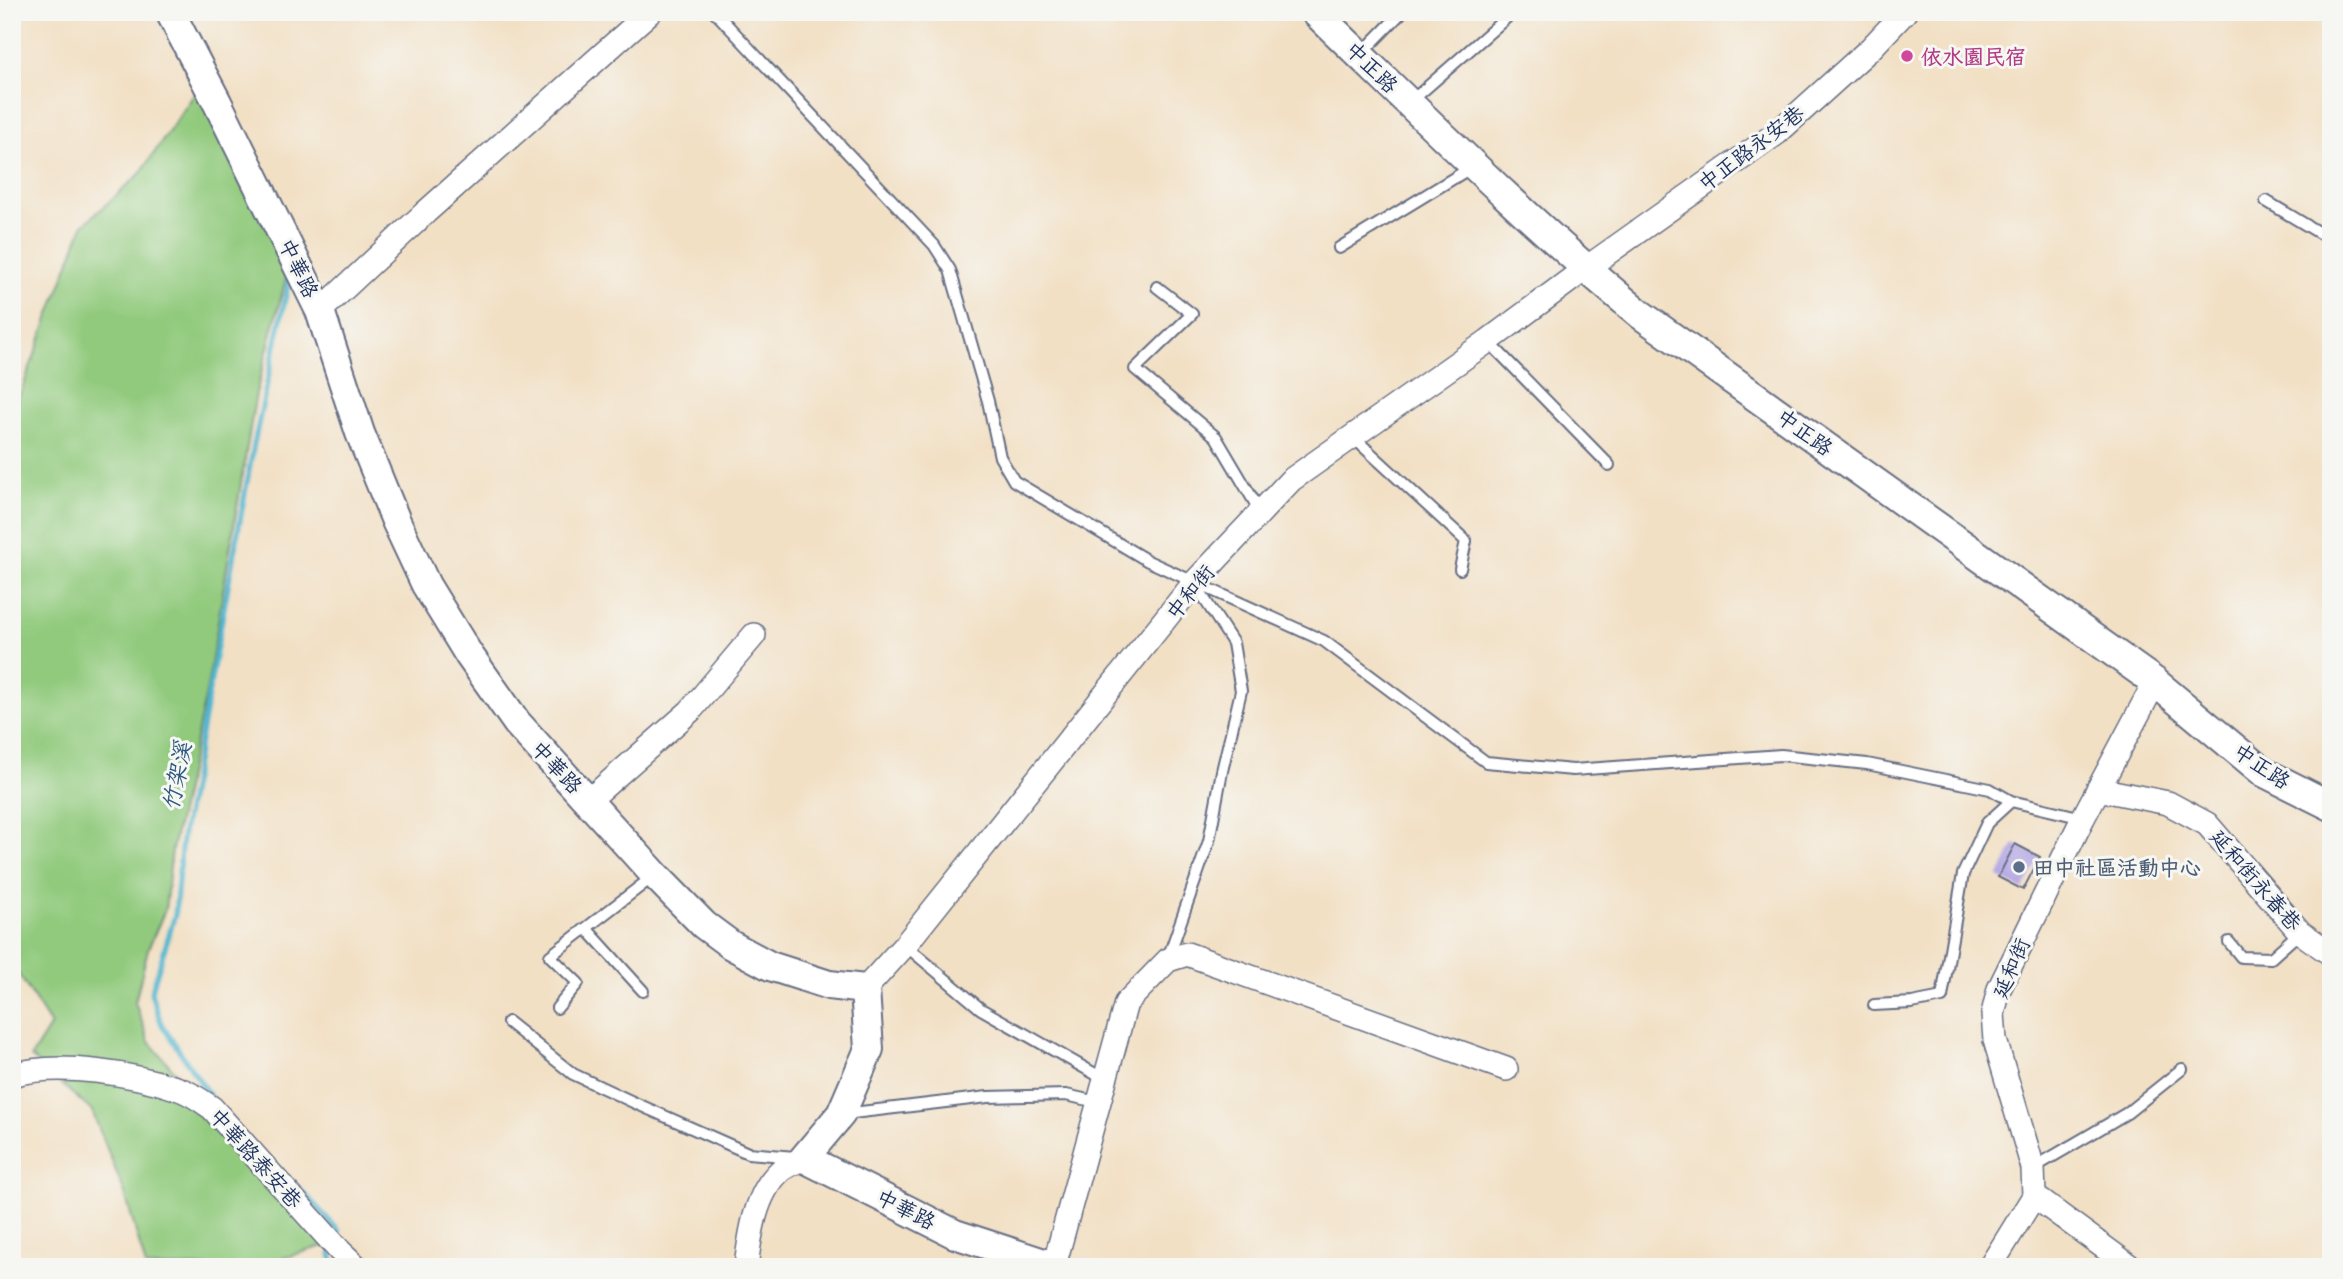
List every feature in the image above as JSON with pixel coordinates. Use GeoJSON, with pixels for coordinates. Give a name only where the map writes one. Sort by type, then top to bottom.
{"type":"FeatureCollection","features":[{"type":"Feature","properties":{"kind":"street","name":"中華路"},"geometry":{"type":"LineString","coordinates":[[170,12],[320,311],[360,433],[426,585],[469,655],[517,723],[704,925],[731,945],[770,966],[829,985],[864,989]]}},
{"type":"Feature","properties":{"kind":"street"},"geometry":{"type":"LineString","coordinates":[[320,311],[426,212],[650,12]]}},
{"type":"Feature","properties":{"kind":"street","name":"中正路"},"geometry":{"type":"LineString","coordinates":[[1315,12],[1474,166],[1585,269],[1640,314],[2155,682],[2263,772],[2331,806]]}},
{"type":"Feature","properties":{"kind":"street","name":"中正路永安巷"},"geometry":{"type":"LineString","coordinates":[[1585,269],[1777,133],[1871,48],[1905,12]]}},
{"type":"Feature","properties":{"kind":"street","name":"中和街"},"geometry":{"type":"LineString","coordinates":[[864,989],[905,945],[1194,583],[1291,480],[1489,341],[1585,269]]}},
{"type":"Feature","properties":{"kind":"street"},"geometry":{"type":"LineString","coordinates":[[588,801],[690,711],[754,635]]}},
{"type":"Feature","properties":{"kind":"street","name":"延和街"},"geometry":{"type":"LineString","coordinates":[[2034,1196],[2034,1168],[1995,1040],[1993,1014],[1999,989],[2083,818],[2155,682]]}},
{"type":"Feature","properties":{"kind":"street","name":"延和街永春巷"},"geometry":{"type":"LineString","coordinates":[[2098,789],[2168,803],[2207,824],[2300,932],[2331,954]]}},
{"type":"Feature","properties":{"kind":"street"},"geometry":{"type":"LineString","coordinates":[[1055,1267],[1097,1102],[1126,1003],[1168,961],[1187,954],[1506,1069]]}},
{"type":"Feature","properties":{"kind":"street"},"geometry":{"type":"LineString","coordinates":[[746,1267],[751,1232],[765,1190],[781,1170],[804,1158],[841,1114],[869,1049],[864,989]]}},
{"type":"Feature","properties":{"kind":"street","name":"中華路泰安巷"},"geometry":{"type":"LineString","coordinates":[[12,1075],[72,1069],[145,1080],[192,1095],[212,1108],[333,1244],[357,1267]]}},
{"type":"Feature","properties":{"kind":"street","name":"中華路"},"geometry":{"type":"LineString","coordinates":[[804,1158],[955,1234],[1055,1267]]}},
{"type":"Feature","properties":{"kind":"street"},"geometry":{"type":"LineString","coordinates":[[1990,1267],[2034,1196],[2131,1267]]}},
{"type":"Feature","properties":{"kind":"lane"},"geometry":{"type":"LineString","coordinates":[[715,12],[924,235],[944,262],[953,280],[985,389],[1000,457],[1014,481],[1148,561],[1324,641],[1486,762],[1573,770],[1782,755],[1867,764],[1990,789],[2011,801],[2083,818]]}},
{"type":"Feature","properties":{"kind":"lane"},"geometry":{"type":"LineString","coordinates":[[1360,55],[1402,12]]}},
{"type":"Feature","properties":{"kind":"lane"},"geometry":{"type":"LineString","coordinates":[[1409,103],[1513,12]]}},
{"type":"Feature","properties":{"kind":"lane"},"geometry":{"type":"LineString","coordinates":[[1339,248],[1474,166]]}},
{"type":"Feature","properties":{"kind":"lane"},"geometry":{"type":"LineString","coordinates":[[2266,201],[2331,240]]}},
{"type":"Feature","properties":{"kind":"lane"},"geometry":{"type":"LineString","coordinates":[[1157,287],[1192,314],[1135,369],[1216,437],[1261,513]]}},
{"type":"Feature","properties":{"kind":"lane"},"geometry":{"type":"LineString","coordinates":[[1489,341],[1609,465]]}},
{"type":"Feature","properties":{"kind":"lane"},"geometry":{"type":"LineString","coordinates":[[1353,437],[1466,541],[1460,569]]}},
{"type":"Feature","properties":{"kind":"lane"},"geometry":{"type":"LineString","coordinates":[[1168,961],[1209,841],[1241,691],[1233,643],[1194,583]]}},
{"type":"Feature","properties":{"kind":"lane"},"geometry":{"type":"LineString","coordinates":[[1874,1005],[1912,1003],[1941,997],[1963,874],[1987,823],[2011,801]]}},
{"type":"Feature","properties":{"kind":"lane"},"geometry":{"type":"LineString","coordinates":[[557,1008],[578,982],[550,956],[655,875]]}},
{"type":"Feature","properties":{"kind":"lane"},"geometry":{"type":"LineString","coordinates":[[586,928],[643,991]]}},
{"type":"Feature","properties":{"kind":"lane"},"geometry":{"type":"LineString","coordinates":[[2229,942],[2241,957],[2271,958],[2300,932]]}},
{"type":"Feature","properties":{"kind":"lane"},"geometry":{"type":"LineString","coordinates":[[905,945],[981,1009],[1104,1079]]}},
{"type":"Feature","properties":{"kind":"lane"},"geometry":{"type":"LineString","coordinates":[[508,1022],[573,1074],[635,1103],[748,1153],[804,1158]]}},
{"type":"Feature","properties":{"kind":"lane"},"geometry":{"type":"LineString","coordinates":[[2034,1168],[2127,1113],[2182,1069]]}},
{"type":"Feature","properties":{"kind":"lane"},"geometry":{"type":"LineString","coordinates":[[841,1114],[988,1097],[1066,1095],[1097,1102]]}},
{"type":"Feature","properties":{"kind":"green space"},"geometry":{"type":"Polygon","coordinates":[[[196,92],[290,263],[256,393],[207,688],[172,850],[165,910],[148,949],[135,1002],[149,1042],[216,1119],[343,1240],[254,1267],[146,1267],[125,1194],[92,1111],[31,1057],[51,1025],[12,964],[12,416],[83,225],[139,175],[196,92]]]}},
{"type":"Feature","properties":{"kind":"building","name":"田中社區活動中心"},"geometry":{"type":"Polygon","coordinates":[[[2015,844],[2040,857],[2023,890],[1998,877],[2015,844]]]}},
{"type":"Feature","properties":{"kind":"waterway","name":"竹架溪"},"geometry":{"type":"LineString","coordinates":[[210,1096],[162,1025],[151,993],[175,915],[182,839],[254,444],[288,286],[288,272]]}},
{"type":"Feature","properties":{"kind":"waterway","name":"竹架溪"},"geometry":{"type":"LineString","coordinates":[[302,1191],[339,1231],[336,1239]]}},
{"type":"Feature","properties":{"kind":"waterway","name":"竹架溪"},"geometry":{"type":"LineString","coordinates":[[331,1254],[333,1262],[339,1267]]}},
{"type":"Feature","properties":{"kind":"place","name":"依水園民宿"},"geometry":{"type":"Point","coordinates":[1907,56]}},
{"type":"Feature","properties":{"kind":"place","name":"田中社區活動中心"},"geometry":{"type":"Point","coordinates":[2019,867]}}]}
